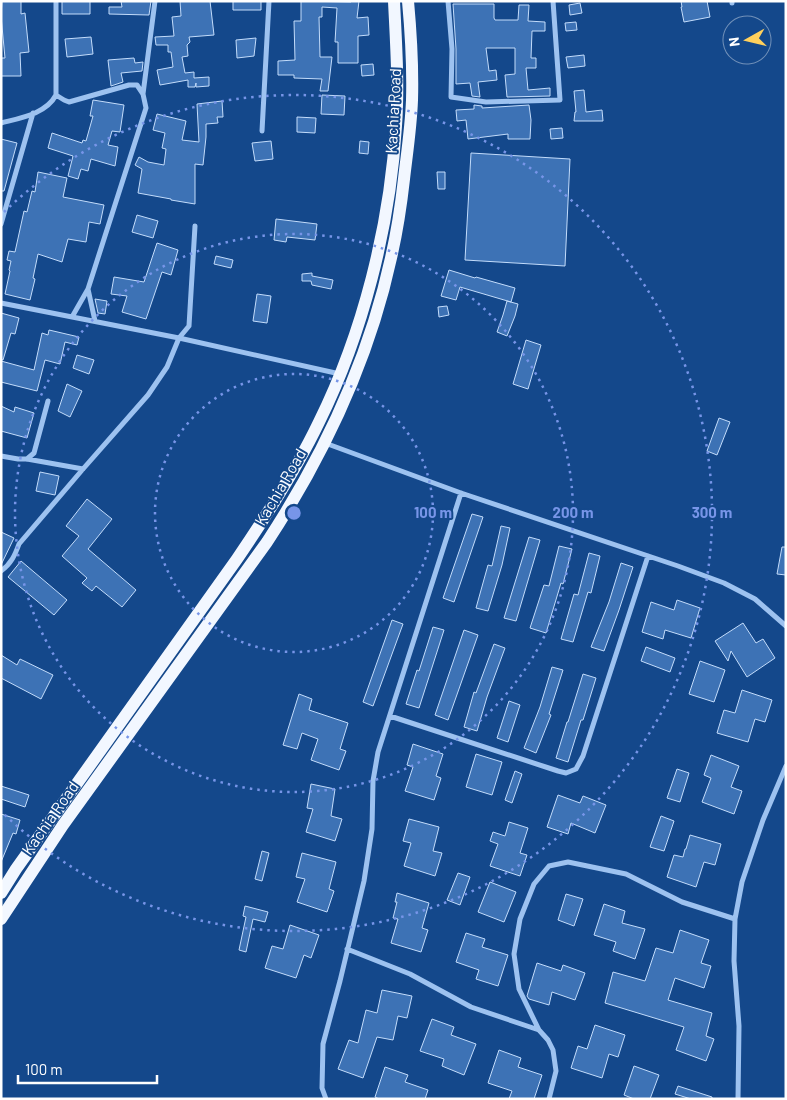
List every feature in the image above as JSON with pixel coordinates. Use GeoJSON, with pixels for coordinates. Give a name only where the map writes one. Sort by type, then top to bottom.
{"type":"FeatureCollection","features":[{"type":"Feature","properties":{"kind":"highway","name":"Kachia Road"},"geometry":{"type":"LineString","coordinates":[[1,892],[232,567],[284,487],[320,422],[341,374],[358,327],[379,248],[392,169],[396,126],[397,51],[394,1]]}},
{"type":"Feature","properties":{"kind":"highway","name":"Kachia Road"},"geometry":{"type":"LineString","coordinates":[[1,919],[64,825],[287,512],[340,410],[368,340],[391,259],[399,219],[410,138],[412,99],[408,1]]}},
{"type":"Feature","properties":{"kind":"street"},"geometry":{"type":"LineString","coordinates":[[1,123],[33,114],[50,104],[56,95],[56,1]]}},
{"type":"Feature","properties":{"kind":"street"},"geometry":{"type":"LineString","coordinates":[[72,317],[88,289],[146,108],[143,94],[155,1]]}},
{"type":"Feature","properties":{"kind":"street"},"geometry":{"type":"LineString","coordinates":[[262,131],[269,1]]}},
{"type":"Feature","properties":{"kind":"street"},"geometry":{"type":"LineString","coordinates":[[448,1],[452,49],[451,97],[486,102],[560,100],[553,1]]}},
{"type":"Feature","properties":{"kind":"street"},"geometry":{"type":"LineString","coordinates":[[56,95],[69,102],[129,85],[137,86],[143,94]]}},
{"type":"Feature","properties":{"kind":"street"},"geometry":{"type":"LineString","coordinates":[[1,224],[33,114]]}},
{"type":"Feature","properties":{"kind":"street"},"geometry":{"type":"LineString","coordinates":[[1,571],[14,557],[19,544],[148,396],[167,367],[179,338],[189,326],[195,226]]}},
{"type":"Feature","properties":{"kind":"street"},"geometry":{"type":"LineString","coordinates":[[88,289],[95,322]]}},
{"type":"Feature","properties":{"kind":"street"},"geometry":{"type":"LineString","coordinates":[[1,303],[179,338],[341,374]]}},
{"type":"Feature","properties":{"kind":"street"},"geometry":{"type":"LineString","coordinates":[[27,459],[34,453],[48,401]]}},
{"type":"Feature","properties":{"kind":"street"},"geometry":{"type":"LineString","coordinates":[[325,442],[460,493],[724,583],[755,599],[786,626]]}},
{"type":"Feature","properties":{"kind":"street"},"geometry":{"type":"LineString","coordinates":[[1,456],[83,469]]}},
{"type":"Feature","properties":{"kind":"street"},"geometry":{"type":"LineString","coordinates":[[326,1099],[322,1088],[322,1044],[364,881],[372,829],[373,781],[378,752],[460,493]]}},
{"type":"Feature","properties":{"kind":"street"},"geometry":{"type":"LineString","coordinates":[[390,716],[558,771],[566,773],[576,769],[582,756],[648,556]]}},
{"type":"Feature","properties":{"kind":"street"},"geometry":{"type":"LineString","coordinates":[[738,1099],[739,1026],[734,961],[735,919],[742,882],[763,820],[786,766]]}},
{"type":"Feature","properties":{"kind":"street"},"geometry":{"type":"LineString","coordinates":[[549,1099],[556,1071],[553,1050],[548,1040],[539,1030],[519,989],[514,954],[520,919],[530,892],[549,866],[568,862],[626,874],[682,902],[735,919]]}},
{"type":"Feature","properties":{"kind":"street"},"geometry":{"type":"LineString","coordinates":[[347,950],[410,974],[471,1007],[539,1030]]}},
{"type":"Feature","properties":{"kind":"building"},"geometry":{"type":"Polygon","coordinates":[[[2,1],[21,1],[21,14],[25,13],[29,52],[20,53],[21,76],[1,76],[1,58],[5,58],[1,16],[2,1]]]}},
{"type":"Feature","properties":{"kind":"building"},"geometry":{"type":"Polygon","coordinates":[[[62,1],[90,1],[90,14],[62,14],[62,1]]]}},
{"type":"Feature","properties":{"kind":"building"},"geometry":{"type":"Polygon","coordinates":[[[121,1],[151,1],[149,15],[109,14],[109,7],[122,7],[121,1]]]}},
{"type":"Feature","properties":{"kind":"building"},"geometry":{"type":"Polygon","coordinates":[[[180,1],[210,1],[214,35],[189,37],[190,42],[187,45],[188,56],[182,57],[185,73],[194,72],[194,78],[209,77],[209,86],[196,87],[196,83],[195,87],[188,87],[188,80],[160,85],[157,70],[173,67],[171,52],[168,52],[168,45],[156,45],[155,37],[174,36],[172,17],[181,16],[180,1]]]}},
{"type":"Feature","properties":{"kind":"building"},"geometry":{"type":"Polygon","coordinates":[[[233,1],[261,1],[261,10],[233,10],[233,1]]]}},
{"type":"Feature","properties":{"kind":"building"},"geometry":{"type":"Polygon","coordinates":[[[301,1],[359,1],[357,18],[368,17],[369,35],[358,36],[358,63],[338,63],[338,42],[335,42],[337,8],[322,7],[322,17],[319,17],[320,57],[332,57],[328,91],[320,91],[322,79],[294,78],[294,75],[278,75],[278,61],[295,60],[294,21],[301,21],[301,1]]]}},
{"type":"Feature","properties":{"kind":"building"},"geometry":{"type":"Polygon","coordinates":[[[681,1],[707,1],[710,17],[684,22],[681,1]]]}},
{"type":"Feature","properties":{"kind":"building"},"geometry":{"type":"Polygon","coordinates":[[[580,3],[582,13],[570,15],[569,5],[580,3]]]}},
{"type":"Feature","properties":{"kind":"building"},"geometry":{"type":"Polygon","coordinates":[[[453,4],[494,4],[495,20],[518,20],[519,5],[529,5],[528,21],[545,22],[545,31],[532,31],[531,58],[536,58],[536,68],[526,68],[528,90],[550,88],[550,96],[507,97],[505,75],[515,74],[515,48],[486,48],[489,71],[496,70],[497,80],[478,82],[480,97],[472,96],[470,83],[456,84],[453,4]]]}},
{"type":"Feature","properties":{"kind":"building"},"geometry":{"type":"Polygon","coordinates":[[[576,22],[577,30],[566,31],[565,23],[576,22]]]}},
{"type":"Feature","properties":{"kind":"building"},"geometry":{"type":"Polygon","coordinates":[[[91,37],[93,54],[67,57],[65,39],[91,37]]]}},
{"type":"Feature","properties":{"kind":"building"},"geometry":{"type":"Polygon","coordinates":[[[256,38],[254,56],[237,58],[236,40],[256,38]]]}},
{"type":"Feature","properties":{"kind":"building"},"geometry":{"type":"Polygon","coordinates":[[[584,55],[585,66],[568,68],[566,57],[584,55]]]}},
{"type":"Feature","properties":{"kind":"building"},"geometry":{"type":"Polygon","coordinates":[[[134,58],[135,63],[143,62],[142,71],[121,73],[123,82],[111,86],[108,60],[134,58]]]}},
{"type":"Feature","properties":{"kind":"building"},"geometry":{"type":"Polygon","coordinates":[[[373,64],[374,75],[362,76],[361,65],[373,64]]]}},
{"type":"Feature","properties":{"kind":"building"},"geometry":{"type":"Polygon","coordinates":[[[584,90],[586,112],[602,110],[603,121],[574,121],[576,112],[574,91],[584,90]]]}},
{"type":"Feature","properties":{"kind":"building"},"geometry":{"type":"Polygon","coordinates":[[[322,95],[345,96],[344,115],[321,114],[322,95]]]}},
{"type":"Feature","properties":{"kind":"building"},"geometry":{"type":"Polygon","coordinates":[[[93,100],[124,105],[120,132],[112,131],[108,145],[118,147],[115,166],[91,159],[88,171],[81,169],[78,179],[68,176],[73,156],[48,148],[52,133],[82,143],[83,140],[86,141],[93,116],[90,116],[93,100]]]}},
{"type":"Feature","properties":{"kind":"building"},"geometry":{"type":"Polygon","coordinates":[[[222,101],[223,117],[217,117],[218,123],[206,124],[203,165],[195,164],[195,204],[138,193],[142,169],[135,165],[139,157],[148,162],[164,165],[166,149],[162,148],[165,133],[153,130],[157,114],[186,121],[182,140],[199,142],[197,104],[222,101]]]}},
{"type":"Feature","properties":{"kind":"building"},"geometry":{"type":"Polygon","coordinates":[[[474,105],[482,106],[482,108],[529,105],[531,120],[530,139],[508,139],[508,134],[468,139],[466,120],[457,121],[456,110],[474,109],[474,105]]]}},
{"type":"Feature","properties":{"kind":"building"},"geometry":{"type":"Polygon","coordinates":[[[297,117],[316,118],[315,133],[297,132],[297,117]]]}},
{"type":"Feature","properties":{"kind":"building"},"geometry":{"type":"Polygon","coordinates":[[[562,128],[563,138],[551,139],[550,129],[562,128]]]}},
{"type":"Feature","properties":{"kind":"building"},"geometry":{"type":"Polygon","coordinates":[[[1,139],[17,143],[4,191],[1,191],[1,139]]]}},
{"type":"Feature","properties":{"kind":"building"},"geometry":{"type":"Polygon","coordinates":[[[271,141],[273,159],[255,161],[252,143],[271,141]]]}},
{"type":"Feature","properties":{"kind":"building"},"geometry":{"type":"Polygon","coordinates":[[[360,141],[369,142],[368,154],[359,153],[360,141]]]}},
{"type":"Feature","properties":{"kind":"building"},"geometry":{"type":"Polygon","coordinates":[[[471,153],[570,159],[565,266],[465,260],[471,153]]]}},
{"type":"Feature","properties":{"kind":"building"},"geometry":{"type":"Polygon","coordinates":[[[38,172],[67,178],[63,197],[104,205],[100,224],[89,222],[86,242],[68,239],[62,262],[38,254],[30,300],[5,294],[11,261],[7,260],[9,251],[15,252],[24,211],[27,212],[32,191],[35,192],[38,172]]]}},
{"type":"Feature","properties":{"kind":"building"},"geometry":{"type":"Polygon","coordinates":[[[437,172],[445,172],[445,189],[438,189],[437,172]]]}},
{"type":"Feature","properties":{"kind":"building"},"geometry":{"type":"Polygon","coordinates":[[[137,215],[158,221],[153,238],[132,232],[137,215]]]}},
{"type":"Feature","properties":{"kind":"building"},"geometry":{"type":"Polygon","coordinates":[[[276,219],[317,224],[315,240],[287,237],[286,242],[274,240],[276,219]]]}},
{"type":"Feature","properties":{"kind":"building"},"geometry":{"type":"Polygon","coordinates":[[[157,243],[178,250],[171,275],[162,272],[146,319],[122,312],[127,296],[111,294],[114,277],[144,282],[157,243]]]}},
{"type":"Feature","properties":{"kind":"building"},"geometry":{"type":"Polygon","coordinates":[[[216,256],[233,260],[231,268],[214,264],[216,256]]]}},
{"type":"Feature","properties":{"kind":"building"},"geometry":{"type":"Polygon","coordinates":[[[449,270],[515,288],[511,302],[460,287],[456,300],[441,296],[449,270]]]}},
{"type":"Feature","properties":{"kind":"building"},"geometry":{"type":"Polygon","coordinates":[[[312,273],[312,276],[333,280],[331,289],[312,285],[311,281],[302,281],[302,274],[312,273]]]}},
{"type":"Feature","properties":{"kind":"building"},"geometry":{"type":"Polygon","coordinates":[[[257,294],[271,296],[267,323],[253,321],[257,294]]]}},
{"type":"Feature","properties":{"kind":"building"},"geometry":{"type":"Polygon","coordinates":[[[95,299],[107,301],[105,314],[98,313],[95,299]]]}},
{"type":"Feature","properties":{"kind":"building"},"geometry":{"type":"Polygon","coordinates":[[[507,301],[518,304],[507,336],[497,332],[507,301]]]}},
{"type":"Feature","properties":{"kind":"building"},"geometry":{"type":"Polygon","coordinates":[[[447,306],[449,315],[439,317],[438,307],[447,306]]]}},
{"type":"Feature","properties":{"kind":"building"},"geometry":{"type":"Polygon","coordinates":[[[1,313],[19,318],[15,334],[11,333],[3,360],[1,359],[1,313]]]}},
{"type":"Feature","properties":{"kind":"building"},"geometry":{"type":"Polygon","coordinates":[[[49,330],[79,337],[77,345],[65,342],[60,364],[45,360],[37,391],[1,382],[1,361],[34,370],[42,333],[48,335],[49,330]]]}},
{"type":"Feature","properties":{"kind":"building"},"geometry":{"type":"Polygon","coordinates":[[[526,340],[541,345],[528,389],[513,384],[526,340]]]}},
{"type":"Feature","properties":{"kind":"building"},"geometry":{"type":"Polygon","coordinates":[[[77,355],[94,360],[89,374],[73,368],[77,355]]]}},
{"type":"Feature","properties":{"kind":"building"},"geometry":{"type":"Polygon","coordinates":[[[67,384],[82,391],[70,417],[58,411],[67,384]]]}},
{"type":"Feature","properties":{"kind":"building"},"geometry":{"type":"Polygon","coordinates":[[[1,406],[14,412],[15,407],[34,413],[27,438],[1,431],[1,406]]]}},
{"type":"Feature","properties":{"kind":"building"},"geometry":{"type":"Polygon","coordinates":[[[719,418],[730,422],[717,455],[707,451],[719,418]]]}},
{"type":"Feature","properties":{"kind":"building"},"geometry":{"type":"Polygon","coordinates":[[[40,472],[59,476],[55,495],[36,491],[40,472]]]}},
{"type":"Feature","properties":{"kind":"building"},"geometry":{"type":"Polygon","coordinates":[[[87,499],[112,519],[88,549],[136,590],[122,607],[96,586],[92,591],[82,583],[87,578],[62,556],[79,536],[66,526],[87,499]]]}},
{"type":"Feature","properties":{"kind":"building"},"geometry":{"type":"Polygon","coordinates":[[[472,514],[483,517],[454,602],[443,598],[472,514]]]}},
{"type":"Feature","properties":{"kind":"building"},"geometry":{"type":"Polygon","coordinates":[[[501,526],[510,528],[502,565],[488,611],[476,608],[488,565],[492,566],[501,526]]]}},
{"type":"Feature","properties":{"kind":"building"},"geometry":{"type":"Polygon","coordinates":[[[1,532],[14,538],[1,565],[1,532]]]}},
{"type":"Feature","properties":{"kind":"building"},"geometry":{"type":"Polygon","coordinates":[[[529,537],[540,540],[516,621],[504,618],[529,537]]]}},
{"type":"Feature","properties":{"kind":"building"},"geometry":{"type":"Polygon","coordinates":[[[559,546],[572,549],[563,584],[561,583],[546,633],[530,628],[544,585],[549,586],[559,546]]]}},
{"type":"Feature","properties":{"kind":"building"},"geometry":{"type":"Polygon","coordinates":[[[782,547],[786,547],[786,575],[777,574],[782,547]]]}},
{"type":"Feature","properties":{"kind":"building"},"geometry":{"type":"Polygon","coordinates":[[[589,553],[600,556],[591,593],[588,592],[573,642],[561,639],[574,594],[578,595],[589,553]]]}},
{"type":"Feature","properties":{"kind":"building"},"geometry":{"type":"Polygon","coordinates":[[[21,561],[67,600],[54,615],[8,577],[21,561]]]}},
{"type":"Feature","properties":{"kind":"building"},"geometry":{"type":"Polygon","coordinates":[[[621,563],[633,567],[604,651],[591,647],[609,602],[621,563]]]}},
{"type":"Feature","properties":{"kind":"building"},"geometry":{"type":"Polygon","coordinates":[[[677,600],[700,608],[691,638],[665,630],[663,639],[642,632],[651,602],[674,610],[677,600]]]}},
{"type":"Feature","properties":{"kind":"building"},"geometry":{"type":"Polygon","coordinates":[[[392,620],[403,624],[373,706],[363,702],[392,620]]]}},
{"type":"Feature","properties":{"kind":"building"},"geometry":{"type":"Polygon","coordinates":[[[743,623],[756,643],[763,639],[775,658],[747,677],[731,651],[728,661],[715,641],[743,623]]]}},
{"type":"Feature","properties":{"kind":"building"},"geometry":{"type":"Polygon","coordinates":[[[433,627],[444,630],[419,708],[406,704],[433,627]]]}},
{"type":"Feature","properties":{"kind":"building"},"geometry":{"type":"Polygon","coordinates":[[[464,630],[478,635],[448,720],[435,715],[464,630]]]}},
{"type":"Feature","properties":{"kind":"building"},"geometry":{"type":"Polygon","coordinates":[[[494,644],[505,648],[477,731],[464,727],[474,692],[476,693],[494,644]]]}},
{"type":"Feature","properties":{"kind":"building"},"geometry":{"type":"Polygon","coordinates":[[[646,647],[675,658],[670,672],[641,661],[646,647]]]}},
{"type":"Feature","properties":{"kind":"building"},"geometry":{"type":"Polygon","coordinates":[[[1,655],[17,665],[20,659],[53,675],[41,699],[1,678],[1,655]]]}},
{"type":"Feature","properties":{"kind":"building"},"geometry":{"type":"Polygon","coordinates":[[[700,661],[725,670],[714,702],[689,694],[700,661]]]}},
{"type":"Feature","properties":{"kind":"building"},"geometry":{"type":"Polygon","coordinates":[[[552,667],[563,670],[549,714],[551,715],[536,753],[524,748],[540,707],[552,667]]]}},
{"type":"Feature","properties":{"kind":"building"},"geometry":{"type":"Polygon","coordinates":[[[583,674],[596,678],[568,762],[556,758],[583,674]]]}},
{"type":"Feature","properties":{"kind":"building"},"geometry":{"type":"Polygon","coordinates":[[[742,690],[772,700],[765,722],[755,719],[748,742],[717,733],[724,710],[735,713],[742,690]]]}},
{"type":"Feature","properties":{"kind":"building"},"geometry":{"type":"Polygon","coordinates":[[[299,694],[312,699],[309,710],[348,723],[340,749],[346,751],[339,770],[311,760],[318,739],[302,733],[297,749],[283,745],[299,694]]]}},
{"type":"Feature","properties":{"kind":"building"},"geometry":{"type":"Polygon","coordinates":[[[509,701],[520,705],[508,742],[497,738],[509,701]]]}},
{"type":"Feature","properties":{"kind":"building"},"geometry":{"type":"Polygon","coordinates":[[[413,744],[443,754],[436,776],[441,778],[434,800],[405,791],[413,767],[407,765],[413,744]]]}},
{"type":"Feature","properties":{"kind":"building"},"geometry":{"type":"Polygon","coordinates":[[[476,754],[502,762],[492,795],[466,787],[476,754]]]}},
{"type":"Feature","properties":{"kind":"building"},"geometry":{"type":"Polygon","coordinates":[[[711,755],[739,766],[731,787],[742,791],[734,814],[702,802],[711,778],[704,775],[711,755]]]}},
{"type":"Feature","properties":{"kind":"building"},"geometry":{"type":"Polygon","coordinates":[[[677,769],[689,773],[680,802],[667,798],[677,769]]]}},
{"type":"Feature","properties":{"kind":"building"},"geometry":{"type":"Polygon","coordinates":[[[515,771],[522,774],[512,803],[505,800],[515,771]]]}},
{"type":"Feature","properties":{"kind":"building"},"geometry":{"type":"Polygon","coordinates":[[[311,784],[335,789],[331,816],[342,819],[335,841],[306,832],[313,809],[307,808],[311,784]]]}},
{"type":"Feature","properties":{"kind":"building"},"geometry":{"type":"Polygon","coordinates":[[[1,786],[29,795],[25,807],[1,799],[1,786]]]}},
{"type":"Feature","properties":{"kind":"building"},"geometry":{"type":"Polygon","coordinates":[[[558,795],[580,803],[583,796],[606,805],[595,833],[571,823],[568,834],[547,827],[558,795]]]}},
{"type":"Feature","properties":{"kind":"building"},"geometry":{"type":"Polygon","coordinates":[[[1,814],[20,820],[16,834],[13,833],[1,862],[1,814]]]}},
{"type":"Feature","properties":{"kind":"building"},"geometry":{"type":"Polygon","coordinates":[[[661,816],[674,821],[664,851],[650,847],[661,816]]]}},
{"type":"Feature","properties":{"kind":"building"},"geometry":{"type":"Polygon","coordinates":[[[409,819],[439,827],[433,851],[442,853],[435,876],[404,866],[411,843],[403,841],[409,819]]]}},
{"type":"Feature","properties":{"kind":"building"},"geometry":{"type":"Polygon","coordinates":[[[509,822],[528,828],[520,853],[527,855],[520,876],[490,866],[498,844],[490,841],[493,832],[505,836],[509,822]]]}},
{"type":"Feature","properties":{"kind":"building"},"geometry":{"type":"Polygon","coordinates":[[[690,835],[721,844],[715,865],[704,862],[696,887],[667,877],[674,855],[683,857],[690,835]]]}},
{"type":"Feature","properties":{"kind":"building"},"geometry":{"type":"Polygon","coordinates":[[[262,851],[269,853],[262,881],[255,879],[262,851]]]}},
{"type":"Feature","properties":{"kind":"building"},"geometry":{"type":"Polygon","coordinates":[[[302,853],[336,862],[329,889],[334,891],[327,912],[297,902],[305,879],[296,877],[302,853]]]}},
{"type":"Feature","properties":{"kind":"building"},"geometry":{"type":"Polygon","coordinates":[[[458,873],[470,877],[460,905],[447,900],[458,873]]]}},
{"type":"Feature","properties":{"kind":"building"},"geometry":{"type":"Polygon","coordinates":[[[490,882],[516,892],[504,922],[478,912],[490,882]]]}},
{"type":"Feature","properties":{"kind":"building"},"geometry":{"type":"Polygon","coordinates":[[[397,893],[429,903],[422,928],[428,930],[421,952],[391,943],[398,919],[393,918],[397,893]]]}},
{"type":"Feature","properties":{"kind":"building"},"geometry":{"type":"Polygon","coordinates":[[[566,894],[583,899],[574,926],[558,920],[566,894]]]}},
{"type":"Feature","properties":{"kind":"building"},"geometry":{"type":"Polygon","coordinates":[[[604,904],[625,911],[622,923],[645,929],[635,959],[613,951],[616,942],[594,935],[604,904]]]}},
{"type":"Feature","properties":{"kind":"building"},"geometry":{"type":"Polygon","coordinates":[[[245,906],[268,912],[265,922],[253,919],[246,952],[239,950],[246,917],[243,916],[245,906]]]}},
{"type":"Feature","properties":{"kind":"building"},"geometry":{"type":"Polygon","coordinates":[[[290,925],[319,935],[311,958],[304,955],[296,978],[265,968],[272,946],[283,949],[290,925]]]}},
{"type":"Feature","properties":{"kind":"building"},"geometry":{"type":"Polygon","coordinates":[[[680,930],[709,940],[701,963],[711,966],[704,988],[675,978],[668,1000],[712,1013],[706,1036],[714,1039],[706,1061],[676,1050],[684,1027],[605,1003],[613,972],[645,981],[656,948],[673,953],[680,930]]]}},
{"type":"Feature","properties":{"kind":"building"},"geometry":{"type":"Polygon","coordinates":[[[466,933],[485,939],[482,947],[508,955],[498,986],[476,979],[479,970],[456,962],[466,933]]]}},
{"type":"Feature","properties":{"kind":"building"},"geometry":{"type":"Polygon","coordinates":[[[537,963],[561,971],[563,965],[585,973],[575,1000],[552,992],[549,1005],[529,999],[527,996],[537,963]]]}},
{"type":"Feature","properties":{"kind":"building"},"geometry":{"type":"Polygon","coordinates":[[[382,990],[412,996],[407,1018],[398,1016],[393,1040],[377,1037],[363,1078],[338,1069],[349,1040],[358,1043],[366,1010],[377,1013],[382,990]]]}},
{"type":"Feature","properties":{"kind":"building"},"geometry":{"type":"Polygon","coordinates":[[[432,1019],[454,1027],[451,1035],[476,1044],[464,1075],[442,1066],[444,1059],[420,1051],[432,1019]]]}},
{"type":"Feature","properties":{"kind":"building"},"geometry":{"type":"Polygon","coordinates":[[[595,1025],[625,1035],[618,1057],[609,1054],[602,1078],[571,1068],[578,1046],[587,1049],[595,1025]]]}},
{"type":"Feature","properties":{"kind":"building"},"geometry":{"type":"Polygon","coordinates":[[[499,1050],[521,1058],[518,1067],[542,1075],[534,1099],[509,1099],[512,1091],[488,1083],[499,1050]]]}},
{"type":"Feature","properties":{"kind":"building"},"geometry":{"type":"Polygon","coordinates":[[[634,1066],[659,1075],[650,1099],[634,1099],[624,1095],[634,1066]]]}},
{"type":"Feature","properties":{"kind":"building"},"geometry":{"type":"Polygon","coordinates":[[[385,1067],[408,1075],[405,1082],[428,1090],[425,1099],[379,1099],[375,1097],[385,1067]]]}},
{"type":"Feature","properties":{"kind":"building"},"geometry":{"type":"Polygon","coordinates":[[[678,1086],[712,1097],[712,1099],[691,1099],[675,1094],[678,1086]]]}}]}
